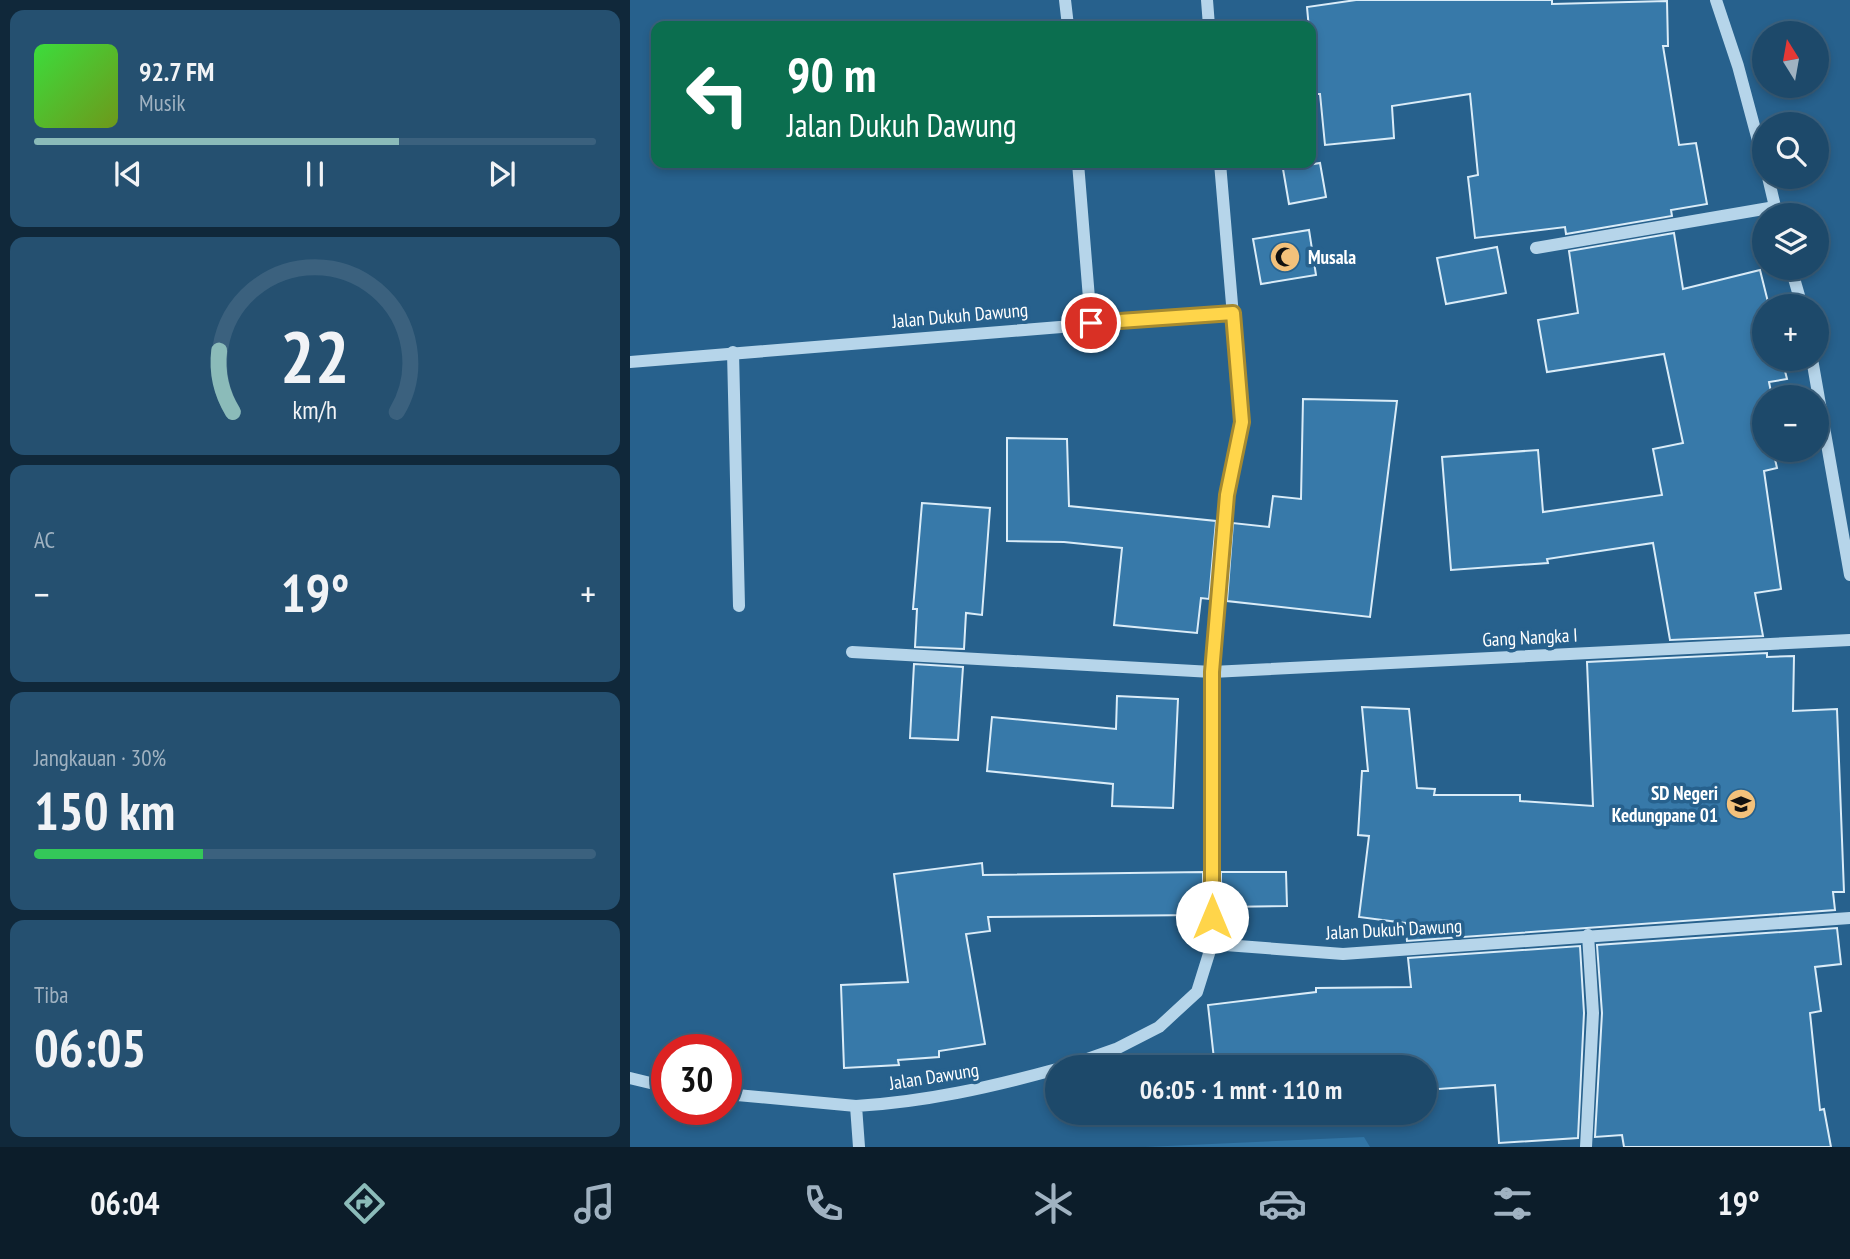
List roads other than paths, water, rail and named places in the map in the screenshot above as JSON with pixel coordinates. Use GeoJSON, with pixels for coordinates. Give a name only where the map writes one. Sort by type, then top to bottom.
{"type":"FeatureCollection","features":[{"type":"Feature","properties":{"kind":"street"},"geometry":{"type":"LineString","coordinates":[[1065,0],[1067,21]]}},
{"type":"Feature","properties":{"kind":"street"},"geometry":{"type":"LineString","coordinates":[[1207,0],[1209,21]]}},
{"type":"Feature","properties":{"kind":"street"},"geometry":{"type":"LineString","coordinates":[[1716,0],[1752,118]]}},
{"type":"Feature","properties":{"kind":"street"},"geometry":{"type":"LineString","coordinates":[[1078,168],[1091,323]]}},
{"type":"Feature","properties":{"kind":"street"},"geometry":{"type":"LineString","coordinates":[[1212,944],[1212,672],[1227,495],[1242,422],[1220,168]]}},
{"type":"Feature","properties":{"kind":"street"},"geometry":{"type":"LineString","coordinates":[[1536,248],[1752,215]]}},
{"type":"Feature","properties":{"kind":"street","name":"Jalan Dukuh Dawung"},"geometry":{"type":"LineString","coordinates":[[630,362],[1233,313]]}},
{"type":"Feature","properties":{"kind":"street"},"geometry":{"type":"LineString","coordinates":[[733,352],[739,606]]}},
{"type":"Feature","properties":{"kind":"street"},"geometry":{"type":"LineString","coordinates":[[1814,371],[1850,575]]}},
{"type":"Feature","properties":{"kind":"street","name":"Gang Nangka I"},"geometry":{"type":"LineString","coordinates":[[1212,672],[1850,640]]}},
{"type":"Feature","properties":{"kind":"street"},"geometry":{"type":"LineString","coordinates":[[852,652],[1212,672]]}},
{"type":"Feature","properties":{"kind":"street","name":"Jalan Dukuh Dawung"},"geometry":{"type":"LineString","coordinates":[[1212,944],[1343,954],[1850,918]]}},
{"type":"Feature","properties":{"kind":"street"},"geometry":{"type":"LineString","coordinates":[[1586,1147],[1592,1013],[1588,935]]}},
{"type":"Feature","properties":{"kind":"street","name":"Jalan Dawung"},"geometry":{"type":"LineString","coordinates":[[1098,1055],[1160,1027],[1197,992],[1212,944]]}},
{"type":"Feature","properties":{"kind":"street","name":"Jalan Dawung"},"geometry":{"type":"LineString","coordinates":[[742,1095],[856,1105],[940,1096],[1045,1072]]}},
{"type":"Feature","properties":{"kind":"street"},"geometry":{"type":"LineString","coordinates":[[630,1078],[651,1083]]}},
{"type":"Feature","properties":{"kind":"street"},"geometry":{"type":"LineString","coordinates":[[856,1105],[859,1147]]}},
{"type":"Feature","properties":{"kind":"place","name":"Musala"},"geometry":{"type":"Point","coordinates":[1285,257]}},
{"type":"Feature","properties":{"kind":"place","name":"SD Negeri Kedungpane 01"},"geometry":{"type":"Point","coordinates":[1741,804]}}]}
